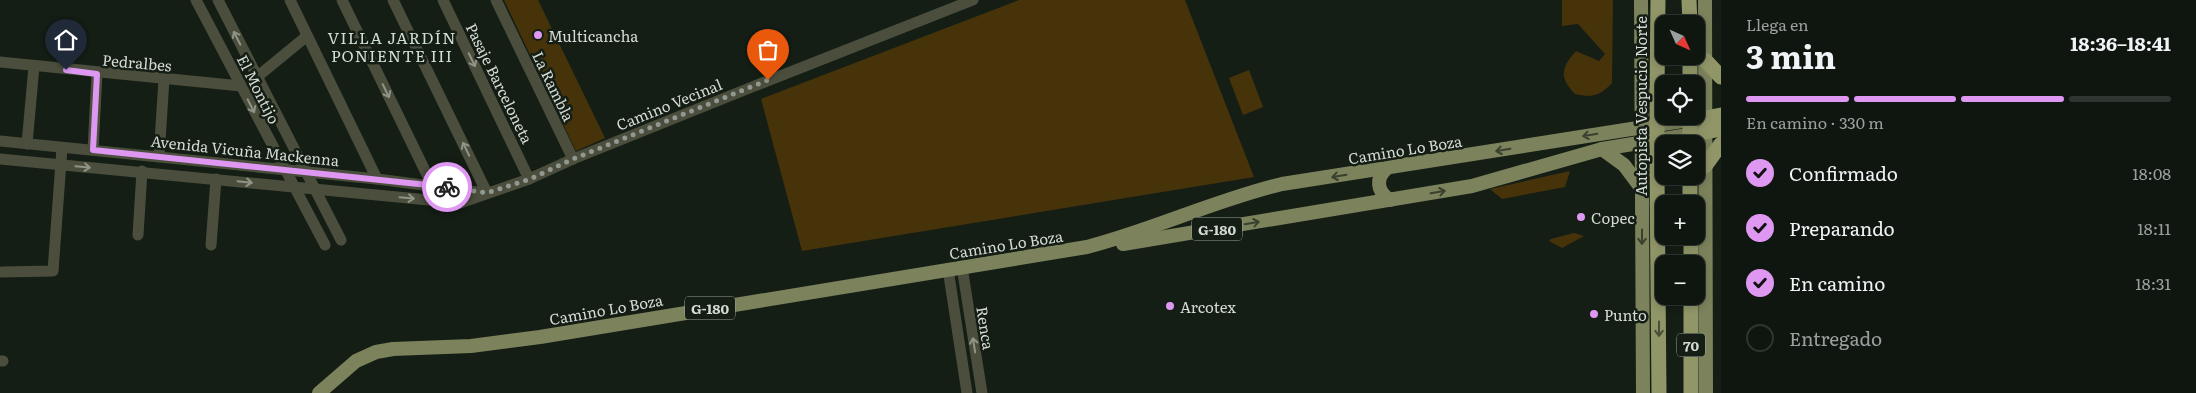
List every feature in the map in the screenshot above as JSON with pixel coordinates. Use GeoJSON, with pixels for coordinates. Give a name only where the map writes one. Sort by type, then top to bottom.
{"type":"FeatureCollection","features":[{"type":"Feature","properties":{"kind":"highway","name":"Autopista Vespucio Norte"},"geometry":{"type":"LineString","coordinates":[[1658,0],[1659,393]]}},
{"type":"Feature","properties":{"kind":"highway"},"geometry":{"type":"LineString","coordinates":[[1689,0],[1690,15]]}},
{"type":"Feature","properties":{"kind":"highway"},"geometry":{"type":"LineString","coordinates":[[1705,60],[1721,77]]}},
{"type":"Feature","properties":{"kind":"highway","name":"G-180"},"geometry":{"type":"LineString","coordinates":[[1705,120],[1721,115]]}},
{"type":"Feature","properties":{"kind":"highway","name":"G-180"},"geometry":{"type":"LineString","coordinates":[[1705,124],[1721,129]]}},
{"type":"Feature","properties":{"kind":"highway"},"geometry":{"type":"LineString","coordinates":[[1705,159],[1721,144]]}},
{"type":"Feature","properties":{"kind":"highway","name":"70"},"geometry":{"type":"LineString","coordinates":[[1691,305],[1691,393]]}},
{"type":"Feature","properties":{"kind":"main road"},"geometry":{"type":"LineString","coordinates":[[1642,0],[1643,393]]}},
{"type":"Feature","properties":{"kind":"main road"},"geometry":{"type":"LineString","coordinates":[[1705,0],[1705,15]]}},
{"type":"Feature","properties":{"kind":"main road"},"geometry":{"type":"LineString","coordinates":[[1642,100],[1655,104]]}},
{"type":"Feature","properties":{"kind":"main road","name":"Camino Lo Boza"},"geometry":{"type":"LineString","coordinates":[[1087,247],[1135,234],[1225,200],[1264,188],[1656,125]]}},
{"type":"Feature","properties":{"kind":"main road","name":"Camino Lo Boza"},"geometry":{"type":"LineString","coordinates":[[320,393],[356,361],[384,350],[506,342],[1087,247],[1135,243],[1472,186],[1602,149],[1642,143],[1692,125]]}},
{"type":"Feature","properties":{"kind":"main road"},"geometry":{"type":"LineString","coordinates":[[1602,149],[1624,165],[1642,189]]}},
{"type":"Feature","properties":{"kind":"main road"},"geometry":{"type":"LineString","coordinates":[[1642,170],[1655,163]]}},
{"type":"Feature","properties":{"kind":"main road"},"geometry":{"type":"LineString","coordinates":[[1387,168],[1380,176],[1379,186],[1382,193],[1390,200]]}},
{"type":"Feature","properties":{"kind":"main road"},"geometry":{"type":"LineString","coordinates":[[1701,185],[1706,393]]}},
{"type":"Feature","properties":{"kind":"street","name":"El Montijo"},"geometry":{"type":"LineString","coordinates":[[196,0],[325,245]]}},
{"type":"Feature","properties":{"kind":"street"},"geometry":{"type":"LineString","coordinates":[[290,0],[377,178]]}},
{"type":"Feature","properties":{"kind":"street"},"geometry":{"type":"LineString","coordinates":[[342,0],[432,185]]}},
{"type":"Feature","properties":{"kind":"street"},"geometry":{"type":"LineString","coordinates":[[392,0],[487,193]]}},
{"type":"Feature","properties":{"kind":"street","name":"Pasaje Barceloneta"},"geometry":{"type":"LineString","coordinates":[[443,0],[530,179]]}},
{"type":"Feature","properties":{"kind":"street","name":"La Rambla"},"geometry":{"type":"LineString","coordinates":[[496,0],[573,159]]}},
{"type":"Feature","properties":{"kind":"street","name":"Camino Vecinal"},"geometry":{"type":"LineString","coordinates":[[316,190],[460,203],[530,179],[573,159],[973,0]]}},
{"type":"Feature","properties":{"kind":"street","name":"El Montijo"},"geometry":{"type":"LineString","coordinates":[[221,1],[257,77],[341,240]]}},
{"type":"Feature","properties":{"kind":"street"},"geometry":{"type":"LineString","coordinates":[[202,12],[221,1]]}},
{"type":"Feature","properties":{"kind":"street"},"geometry":{"type":"LineString","coordinates":[[257,77],[307,36]]}},
{"type":"Feature","properties":{"kind":"street","name":"Pedralbes"},"geometry":{"type":"LineString","coordinates":[[0,62],[97,74],[241,86]]}},
{"type":"Feature","properties":{"kind":"street"},"geometry":{"type":"LineString","coordinates":[[27,144],[34,66]]}},
{"type":"Feature","properties":{"kind":"street"},"geometry":{"type":"LineString","coordinates":[[93,150],[97,74]]}},
{"type":"Feature","properties":{"kind":"street"},"geometry":{"type":"LineString","coordinates":[[159,157],[164,79]]}},
{"type":"Feature","properties":{"kind":"street","name":"Avenida Vicuña Mackenna"},"geometry":{"type":"LineString","coordinates":[[0,141],[377,178],[487,193]]}},
{"type":"Feature","properties":{"kind":"street"},"geometry":{"type":"LineString","coordinates":[[2,272],[53,271],[62,148]]}},
{"type":"Feature","properties":{"kind":"street"},"geometry":{"type":"LineString","coordinates":[[0,159],[316,190]]}},
{"type":"Feature","properties":{"kind":"street"},"geometry":{"type":"LineString","coordinates":[[138,236],[142,172]]}},
{"type":"Feature","properties":{"kind":"street"},"geometry":{"type":"LineString","coordinates":[[211,245],[216,179]]}},
{"type":"Feature","properties":{"kind":"street","name":"Renca"},"geometry":{"type":"LineString","coordinates":[[955,268],[982,393]]}},
{"type":"Feature","properties":{"kind":"street","name":"Renca"},"geometry":{"type":"LineString","coordinates":[[955,268],[967,393]]}},
{"type":"Feature","properties":{"kind":"street"},"geometry":{"type":"LineString","coordinates":[[963,365],[977,363]]}},
{"type":"Feature","properties":{"kind":"shaded area"},"geometry":{"type":"Polygon","coordinates":[[[504,0],[538,0],[605,138],[576,151],[504,0]]]}},
{"type":"Feature","properties":{"kind":"shaded area"},"geometry":{"type":"Polygon","coordinates":[[[1019,0],[1185,0],[1254,177],[802,251],[761,99],[1019,0]]]}},
{"type":"Feature","properties":{"kind":"shaded area"},"geometry":{"type":"Polygon","coordinates":[[[1562,0],[1613,0],[1612,83],[1604,91],[1595,95],[1575,94],[1566,83],[1564,77],[1565,68],[1567,62],[1576,51],[1599,61],[1605,54],[1578,24],[1562,26],[1562,0]]]}},
{"type":"Feature","properties":{"kind":"shaded area"},"geometry":{"type":"Polygon","coordinates":[[[1249,70],[1263,107],[1243,115],[1229,78],[1249,70]]]}},
{"type":"Feature","properties":{"kind":"shaded area"},"geometry":{"type":"Polygon","coordinates":[[[1570,171],[1565,187],[1502,199],[1490,189],[1570,171]]]}},
{"type":"Feature","properties":{"kind":"shaded area"},"geometry":{"type":"Polygon","coordinates":[[[1574,233],[1584,236],[1562,248],[1549,241],[1551,239],[1574,233]]]}},
{"type":"Feature","properties":{"kind":"way so far"},"geometry":{"type":"LineString","coordinates":[[447,187],[487,193],[530,179],[573,159],[768,80]]}},
{"type":"Feature","properties":{"kind":"place","name":"Multicancha"},"geometry":{"type":"Point","coordinates":[538,35]}},
{"type":"Feature","properties":{"kind":"place","name":"Copec"},"geometry":{"type":"Point","coordinates":[1581,217]}},
{"type":"Feature","properties":{"kind":"place","name":"Arcotex"},"geometry":{"type":"Point","coordinates":[1170,306]}},
{"type":"Feature","properties":{"kind":"place","name":"Punto"},"geometry":{"type":"Point","coordinates":[1594,314]}},
{"type":"Feature","properties":{"kind":"district","name":"VILLA JARDÍN PONIENTE III"},"geometry":{"type":"Point","coordinates":[392,46]}},
{"type":"Feature","properties":{"kind":"route"},"geometry":{"type":"LineString","coordinates":[[66,70],[97,74],[93,150],[377,178],[447,187]]}}]}
